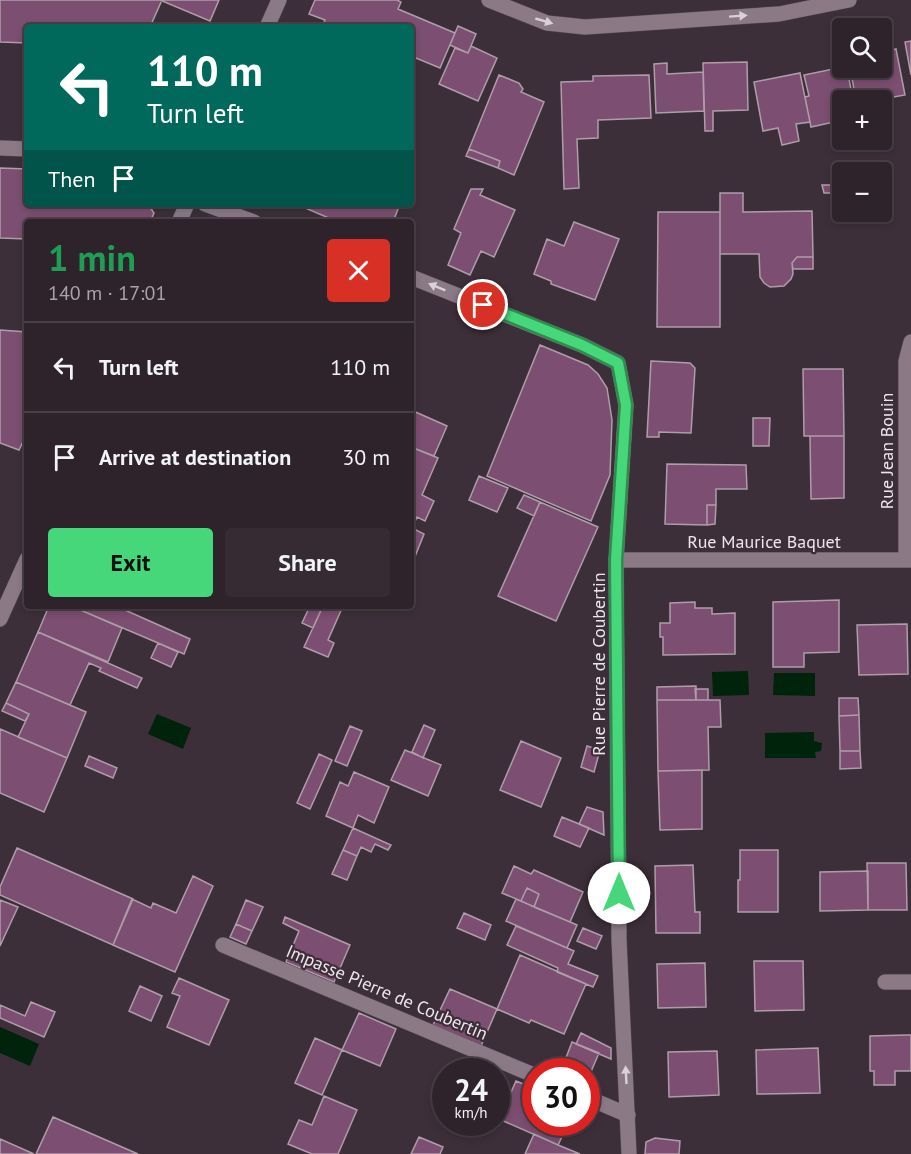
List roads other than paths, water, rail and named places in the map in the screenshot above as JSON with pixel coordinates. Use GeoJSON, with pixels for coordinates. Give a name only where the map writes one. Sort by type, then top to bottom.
{"type":"FeatureCollection","features":[{"type":"Feature","properties":{"kind":"street"},"geometry":{"type":"LineString","coordinates":[[268,24],[279,0]]}},
{"type":"Feature","properties":{"kind":"street"},"geometry":{"type":"LineString","coordinates":[[489,0],[547,23],[585,27],[779,14],[849,0]]}},
{"type":"Feature","properties":{"kind":"street"},"geometry":{"type":"LineString","coordinates":[[0,148],[24,149]]}},
{"type":"Feature","properties":{"kind":"street"},"geometry":{"type":"LineString","coordinates":[[213,207],[246,219]]}},
{"type":"Feature","properties":{"kind":"street","name":"Rue Pierre de Coubertin"},"geometry":{"type":"LineString","coordinates":[[414,278],[582,345],[618,363],[626,405],[616,560],[619,940],[629,1154]]}},
{"type":"Feature","properties":{"kind":"street","name":"Rue Jean Bouin"},"geometry":{"type":"LineString","coordinates":[[908,560],[906,361],[911,342]]}},
{"type":"Feature","properties":{"kind":"street","name":"Rue Maurice Baquet"},"geometry":{"type":"LineString","coordinates":[[616,560],[908,560]]}},
{"type":"Feature","properties":{"kind":"street"},"geometry":{"type":"LineString","coordinates":[[0,619],[24,566]]}},
{"type":"Feature","properties":{"kind":"street","name":"Impasse Pierre de Coubertin"},"geometry":{"type":"LineString","coordinates":[[224,945],[522,1070]]}},
{"type":"Feature","properties":{"kind":"street"},"geometry":{"type":"LineString","coordinates":[[885,982],[911,982]]}},
{"type":"Feature","properties":{"kind":"street"},"geometry":{"type":"LineString","coordinates":[[600,1103],[627,1114]]}}]}
